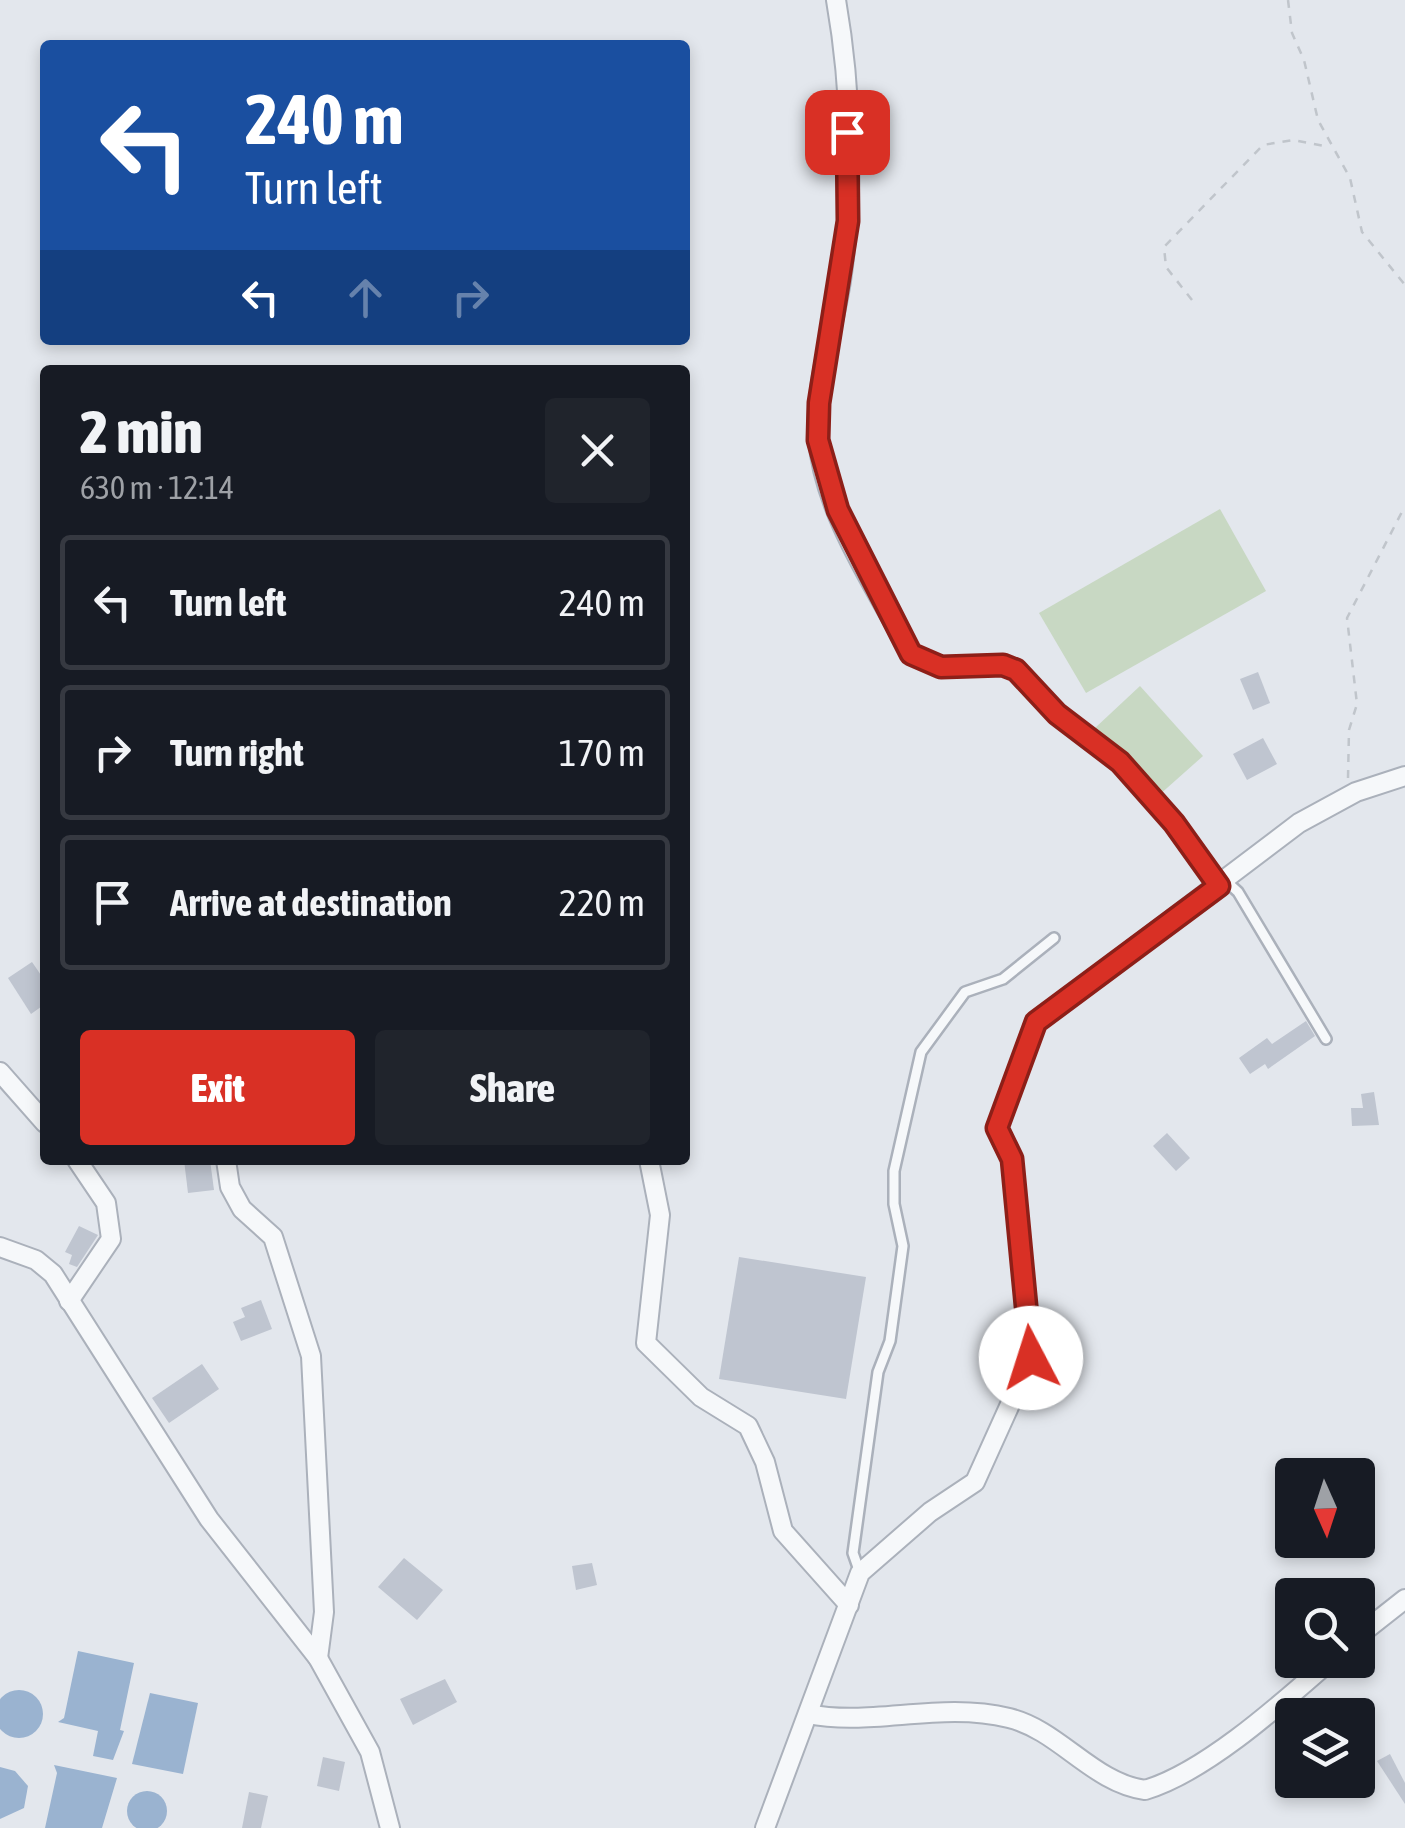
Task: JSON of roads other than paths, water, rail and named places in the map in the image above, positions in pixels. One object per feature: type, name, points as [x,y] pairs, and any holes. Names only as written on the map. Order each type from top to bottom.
[{"type":"street","points":[[836,0],[847,75],[848,221],[819,403],[818,440],[838,510],[911,654],[941,667],[1003,665],[1016,670],[1057,714],[1120,762],[1222,883]]},
{"type":"street","points":[[765,1828],[860,1573],[930,1512],[974,1482],[1031,1358],[1012,1159],[997,1128],[1036,1022],[1299,823],[1356,792],[1405,776]]},
{"type":"street","points":[[0,1072],[40,1117]]},
{"type":"street","points":[[69,1301],[111,1239],[106,1202],[80,1165]]},
{"type":"street","points":[[227,1165],[230,1188],[242,1210],[273,1237],[311,1356],[324,1612],[318,1658]]},
{"type":"street","points":[[650,1165],[660,1214],[646,1343],[701,1397],[748,1426],[765,1462],[782,1531],[849,1605]]},
{"type":"street","points":[[0,1247],[36,1260],[53,1274],[210,1520],[318,1658],[370,1752],[390,1828]]},
{"type":"street","points":[[1375,1623],[1405,1599]]},
{"type":"street","points":[[808,1714],[933,1710],[1014,1719],[1112,1780],[1145,1790],[1182,1772],[1273,1712],[1311,1678]]},
{"type":"lane","points":[[1222,883],[1238,892],[1326,1038]]},
{"type":"lane","points":[[860,1573],[853,1553],[860,1499],[878,1372],[890,1341],[904,1246],[894,1204],[894,1171],[922,1052],[966,992],[1003,978],[1054,938]]},
{"type":"water","points":[[78,1651],[134,1663],[120,1730],[124,1731],[113,1760],[93,1756],[98,1731],[58,1722],[64,1718]]},
{"type":"water","points":[[10,1692],[28,1692],[41,1705],[41,1723],[28,1736],[10,1736],[-1,1726],[-1,1702]]},
{"type":"water","points":[[150,1693],[198,1703],[183,1774],[132,1764]]},
{"type":"water","points":[[54,1765],[117,1778],[102,1828],[45,1828],[57,1773]]},
{"type":"water","points":[[0,1767],[15,1771],[28,1786],[24,1808],[0,1819]]},
{"type":"water","points":[[139,1793],[155,1793],[165,1803],[165,1819],[155,1829],[139,1829],[129,1819],[129,1803]]}]
